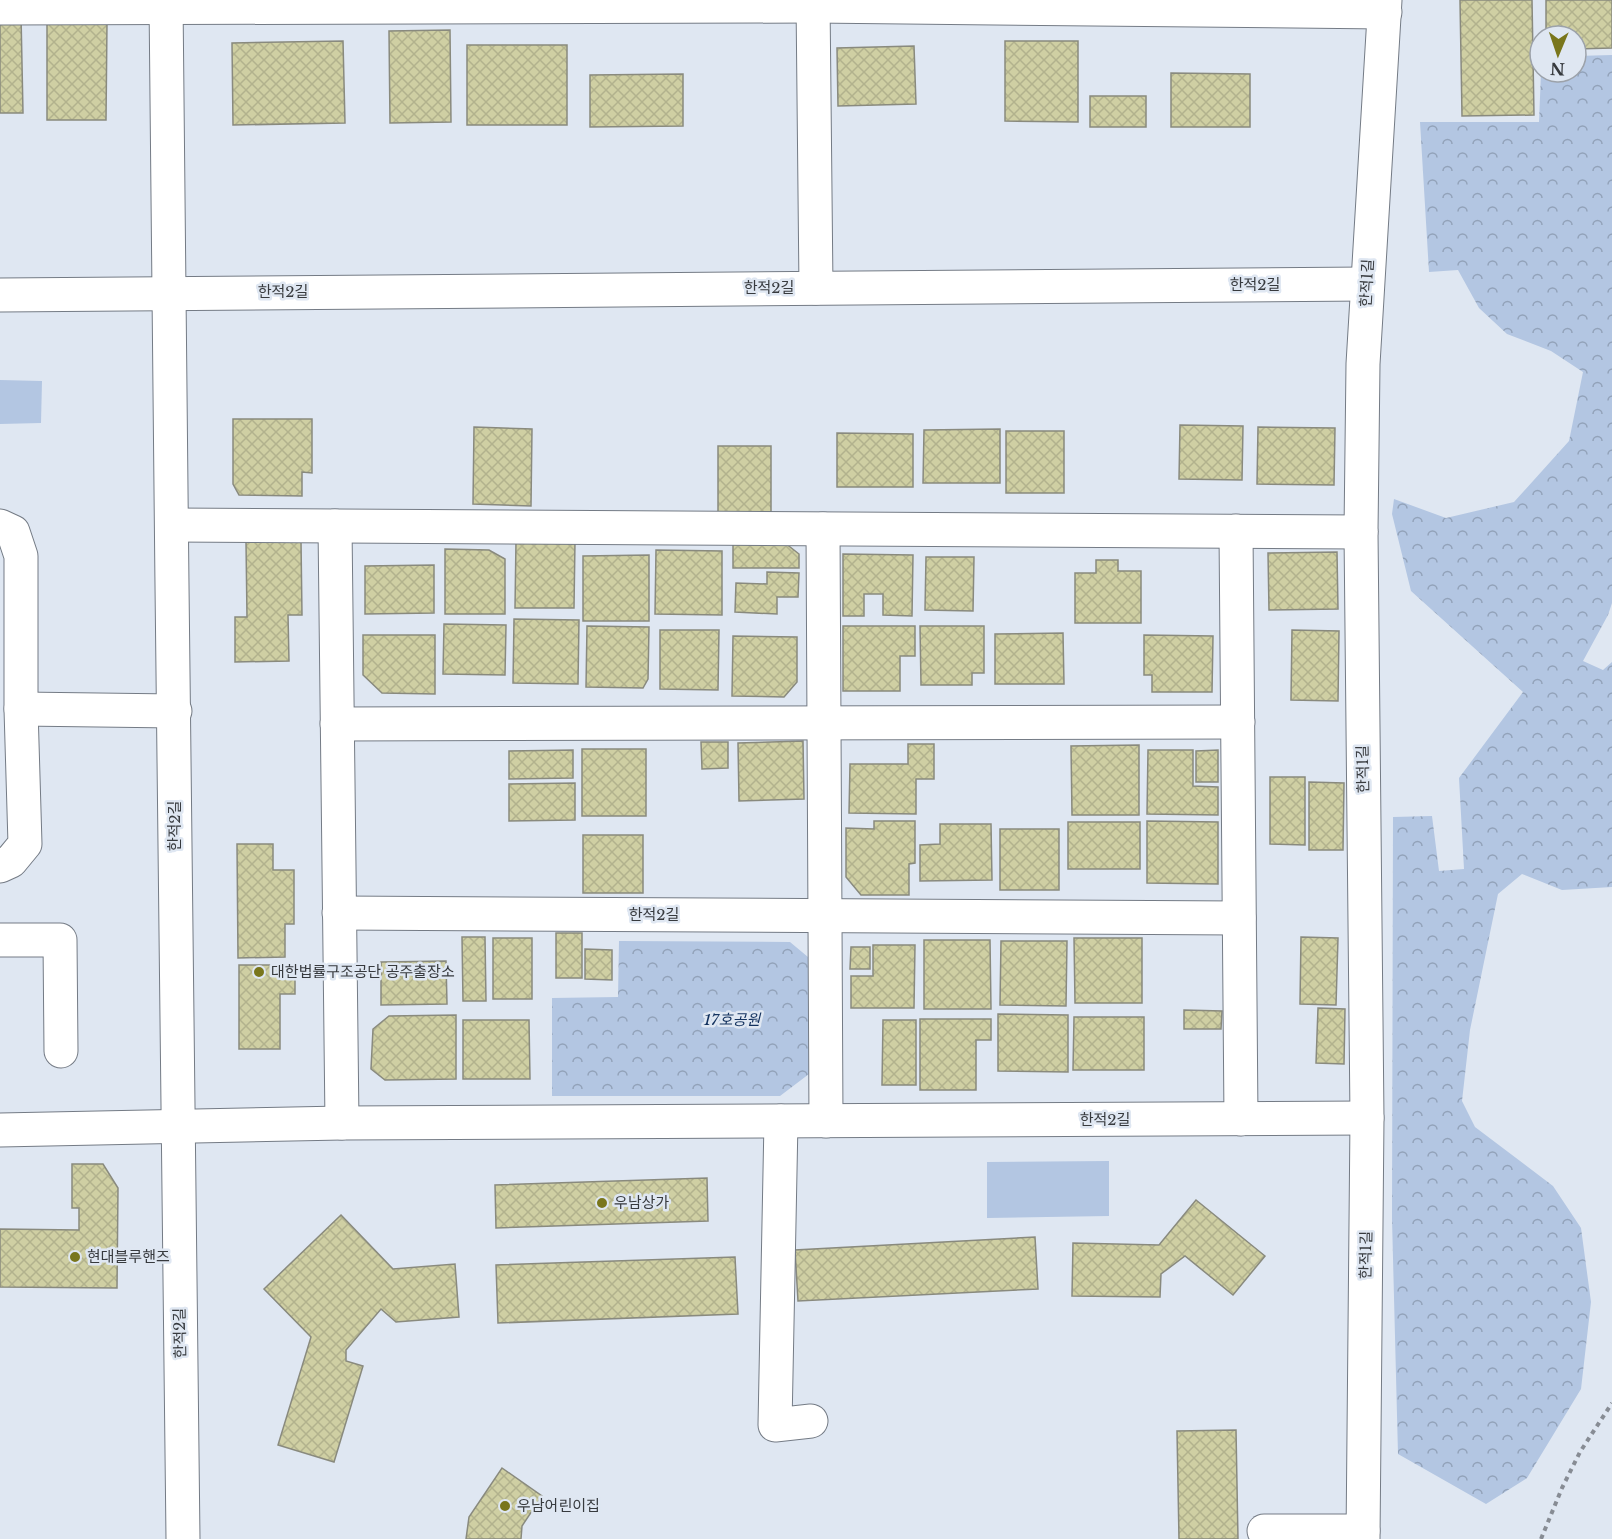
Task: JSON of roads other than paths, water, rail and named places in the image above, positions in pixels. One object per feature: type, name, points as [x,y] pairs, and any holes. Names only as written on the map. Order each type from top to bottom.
[{"type":"street","points":[[0,8],[166,3],[1385,6]]},
{"type":"street","name":"한적2길","points":[[166,3],[183,1539]]},
{"type":"street","points":[[813,3],[816,288]]},
{"type":"street","name":"한적1길","points":[[1363,1535],[1367,1118],[1361,532],[1363,364],[1385,6]]},
{"type":"street","name":"한적2길","points":[[0,295],[1367,284]]},
{"type":"street","points":[[172,525],[1361,532]]},
{"type":"street","points":[[0,526],[13,532],[21,556],[21,709],[25,844],[11,861],[0,866]]},
{"type":"street","points":[[335,526],[342,1123]]},
{"type":"street","points":[[823,529],[826,1121]]},
{"type":"street","points":[[1236,531],[1241,1119]]},
{"type":"street","points":[[21,709],[175,711]]},
{"type":"street","points":[[337,724],[1238,722]]},
{"type":"street","name":"한적2길","points":[[339,913],[1239,918]]},
{"type":"street","points":[[0,940],[60,940],[61,1051]]},
{"type":"street","name":"한적2길","points":[[0,1130],[342,1123],[1367,1118]]},
{"type":"street","points":[[781,1121],[775,1425],[811,1421]]},
{"type":"street","points":[[1264,1530],[1363,1535]]},
{"type":"place","name":"대한법률구조공단 공주출장소","points":[[259,972]]},
{"type":"place","name":"우남상가","points":[[602,1203]]},
{"type":"place","name":"현대블루핸즈","points":[[75,1257]]},
{"type":"place","name":"우남어린이집","points":[[505,1506]]},
{"type":"park label","name":"17호공원","points":[[732,1020]]}]
